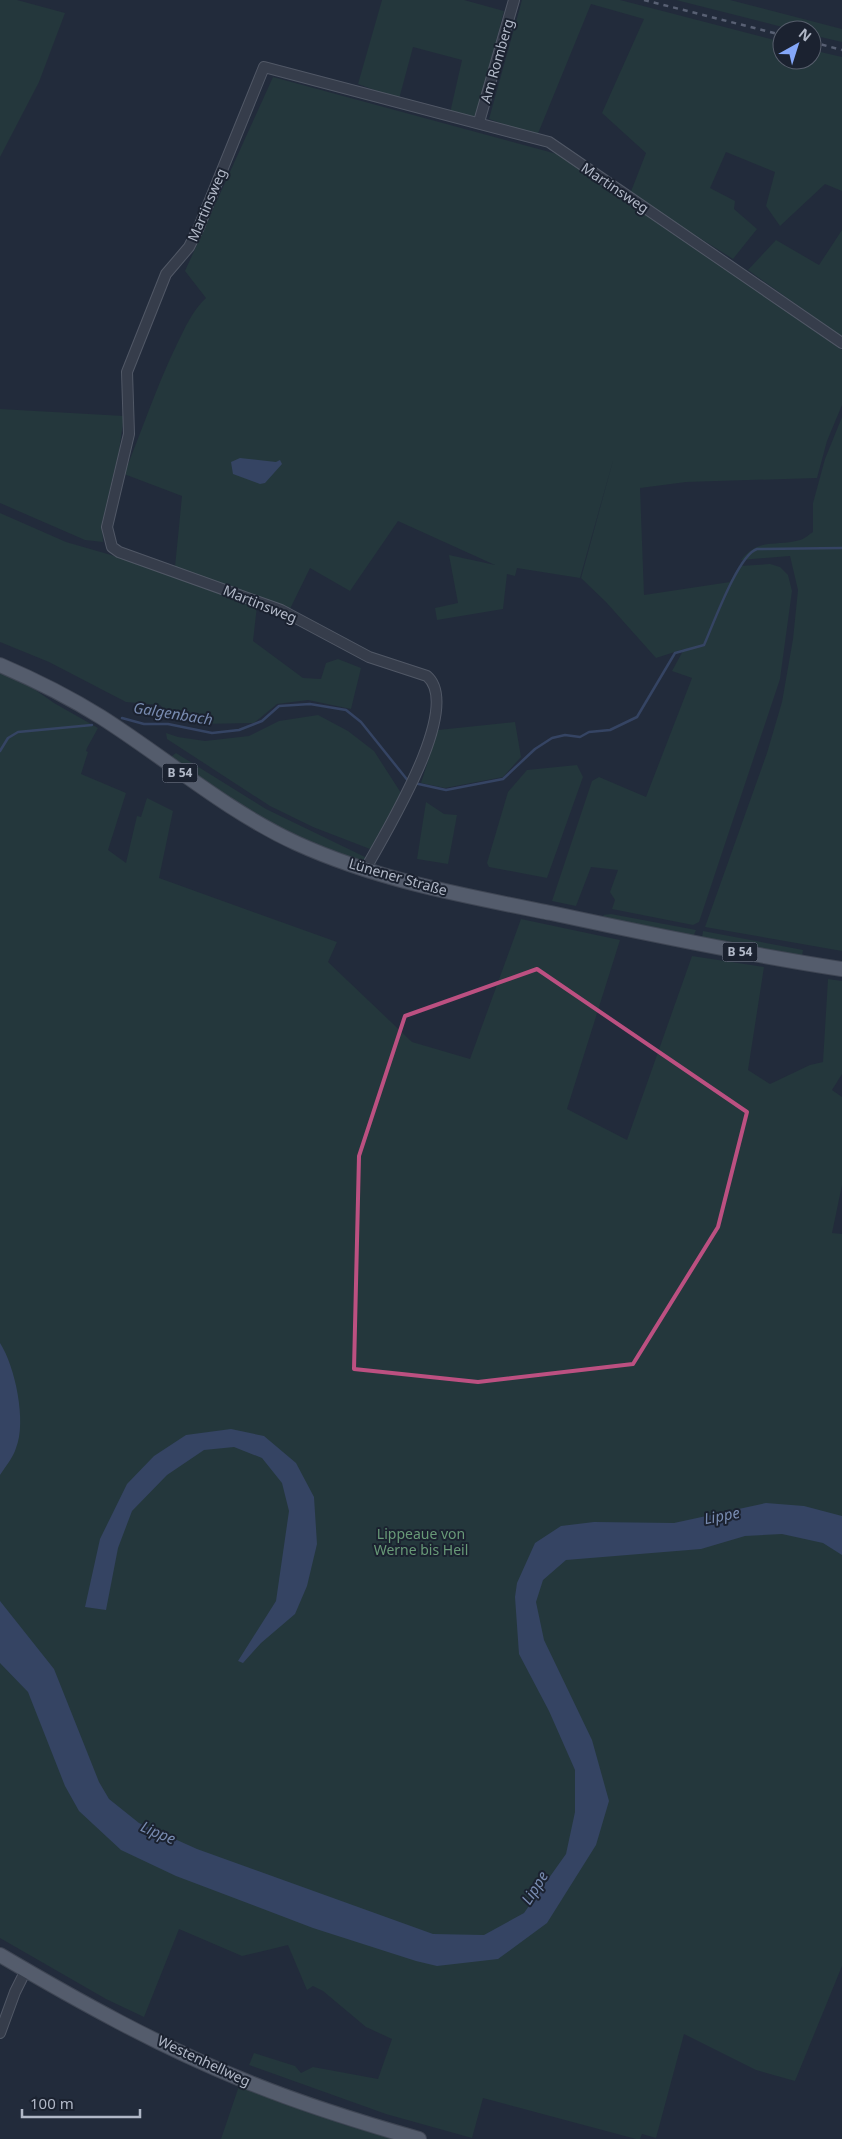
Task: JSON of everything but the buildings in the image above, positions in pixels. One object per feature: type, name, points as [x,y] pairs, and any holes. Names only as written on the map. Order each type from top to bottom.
[{"type":"main road","name":"Lünener Straße","points":[[0,665],[50,688],[101,717],[198,787],[262,826],[321,854],[365,870],[423,886],[696,944],[842,969]]},
{"type":"main road","name":"Westenhellweg","points":[[0,1955],[173,2049],[241,2079],[353,2121],[419,2139]]},
{"type":"street","name":"Am Romberg","points":[[479,122],[514,0]]},
{"type":"street","name":"Martinsweg","points":[[365,870],[415,779],[436,714],[435,686],[427,676],[369,657],[281,610],[119,552],[112,547],[107,527],[129,434],[127,372],[166,274],[189,247],[199,227],[264,67],[479,122],[549,142],[842,344]]},
{"type":"street","points":[[0,2033],[15,1992],[26,1970]]},
{"type":"highlighted area","points":[[537,969],[747,1112],[718,1227],[633,1364],[478,1382],[354,1369],[359,1156],[405,1016]]},
{"type":"green space","points":[[0,0],[17,0],[65,13],[39,82],[0,157]]},
{"type":"green space","points":[[382,0],[464,0],[504,11],[476,118],[450,113],[462,60],[413,47],[399,99],[358,84]]},
{"type":"green space","points":[[522,0],[620,0],[772,39],[772,70],[822,70],[822,52],[842,57],[842,191],[825,184],[780,226],[766,206],[775,172],[726,152],[710,188],[735,201],[734,209],[757,229],[733,259],[630,194],[646,153],[602,113],[644,19],[591,4],[537,136],[489,119]]},
{"type":"green space","points":[[676,0],[730,0],[807,20],[772,20],[772,24]]},
{"type":"green space","points":[[822,24],[842,29],[842,42],[822,37]]},
{"type":"green space","points":[[273,77],[557,154],[842,350],[842,405],[827,441],[817,478],[686,482],[640,488],[644,595],[730,582],[739,566],[770,564],[780,567],[788,575],[792,591],[780,679],[699,922],[693,925],[612,909],[615,900],[610,892],[618,870],[591,867],[576,906],[552,901],[592,781],[599,777],[646,797],[692,678],[672,671],[684,649],[656,658],[606,602],[581,578],[614,457],[580,578],[517,568],[515,576],[507,574],[503,609],[437,620],[435,608],[458,603],[449,555],[495,565],[398,521],[350,591],[310,568],[290,609],[175,567],[182,496],[124,474],[169,360],[189,320],[206,298],[185,271]]},
{"type":"green space","points":[[842,230],[842,337],[748,270],[776,240],[819,265]]},
{"type":"green space","points":[[0,409],[124,416],[119,451],[102,523],[103,542],[85,540],[0,503]]},
{"type":"green space","points":[[842,417],[842,951],[705,927],[767,753],[782,702],[793,639],[798,590],[790,556],[741,560],[755,548],[762,545],[804,539],[813,532],[813,503],[825,459]]},
{"type":"green space","points":[[0,513],[66,542],[111,555],[257,606],[253,641],[303,678],[321,679],[326,663],[338,659],[361,668],[351,709],[308,700],[277,704],[254,723],[198,724],[172,717],[160,705],[126,702],[49,662],[0,642]]},
{"type":"green space","name":"Lippeaue von Werne bis Heil","points":[[0,671],[17,677],[54,703],[98,728],[87,748],[86,751],[88,752],[81,774],[126,793],[108,850],[126,863],[137,816],[141,817],[147,798],[173,811],[159,878],[337,942],[328,962],[412,1042],[470,1059],[521,919],[620,940],[567,1109],[627,1140],[692,956],[764,967],[748,1070],[770,1084],[810,1065],[823,1062],[828,979],[842,981],[842,1074],[832,1090],[842,1097],[842,1185],[832,1233],[842,1234],[842,1966],[795,2081],[756,2070],[684,2034],[656,2138],[642,2134],[640,2139],[636,2139],[483,2098],[472,2138],[386,2114],[249,2065],[254,2053],[295,2066],[301,2073],[313,2067],[378,2079],[392,2039],[366,2027],[323,1991],[313,1986],[307,1990],[288,1945],[242,1956],[179,1929],[144,2017],[106,1999],[0,1938]]},
{"type":"green space","points":[[318,715],[348,731],[374,751],[401,793],[370,849],[313,827],[270,806],[167,739],[166,733],[178,737],[205,741],[249,736],[279,721]]},
{"type":"green space","points":[[515,722],[521,757],[503,777],[445,788],[421,783],[438,730]]},
{"type":"green space","points":[[176,753],[266,809],[367,858],[362,862],[315,845],[272,825],[171,759]]},
{"type":"green space","points":[[577,765],[583,777],[547,878],[489,867],[487,863],[508,792],[527,770]]},
{"type":"green space","points":[[426,802],[444,814],[457,815],[448,864],[417,859]]},
{"type":"green space","points":[[611,914],[696,930],[693,937],[606,919],[603,915]]},
{"type":"green space","points":[[703,931],[803,950],[802,956],[702,938]]},
{"type":"green space","points":[[239,2086],[345,2125],[397,2139],[221,2139]]},
{"type":"water","points":[[240,458],[276,462],[280,460],[282,464],[265,483],[260,484],[233,474],[231,462]]},
{"type":"water","points":[[0,1343],[15,1379],[20,1409],[20,1424],[15,1452],[0,1475]]},
{"type":"water","points":[[231,1429],[264,1436],[296,1463],[314,1497],[317,1544],[307,1586],[295,1614],[261,1643],[243,1663],[238,1661],[276,1601],[289,1511],[282,1483],[262,1458],[234,1447],[204,1450],[167,1475],[132,1511],[118,1548],[106,1610],[85,1607],[100,1539],[127,1484],[154,1456],[186,1435]]},
{"type":"water","name":"Lippe","points":[[766,1503],[804,1506],[842,1516],[842,1555],[823,1543],[782,1534],[745,1536],[701,1549],[566,1560],[543,1580],[536,1602],[544,1640],[592,1740],[609,1801],[596,1845],[547,1923],[498,1959],[437,1966],[416,1961],[313,1928],[176,1876],[121,1850],[79,1811],[65,1786],[28,1692],[0,1663],[0,1601],[54,1669],[99,1782],[109,1799],[139,1823],[197,1849],[433,1934],[484,1935],[524,1913],[566,1854],[575,1812],[575,1770],[549,1711],[519,1654],[515,1597],[517,1583],[535,1543],[561,1526],[594,1522],[674,1523]]},
{"type":"waterway","name":"Galgenbach","points":[[414,783],[446,790],[503,779],[535,749],[552,738],[565,735],[580,737],[589,732],[610,730],[637,717],[675,653],[704,645],[734,577],[750,554],[757,549],[842,548]]},
{"type":"waterway","name":"Galgenbach","points":[[122,718],[144,724],[168,724],[212,733],[239,730],[262,721],[279,706],[310,704],[346,710],[361,722],[409,782]]},
{"type":"waterway","name":"Galgenbach","points":[[0,751],[8,738],[18,732],[92,725]]},
{"type":"railway","points":[[644,0],[772,32]]},
{"type":"railway","points":[[822,45],[842,50]]}]
